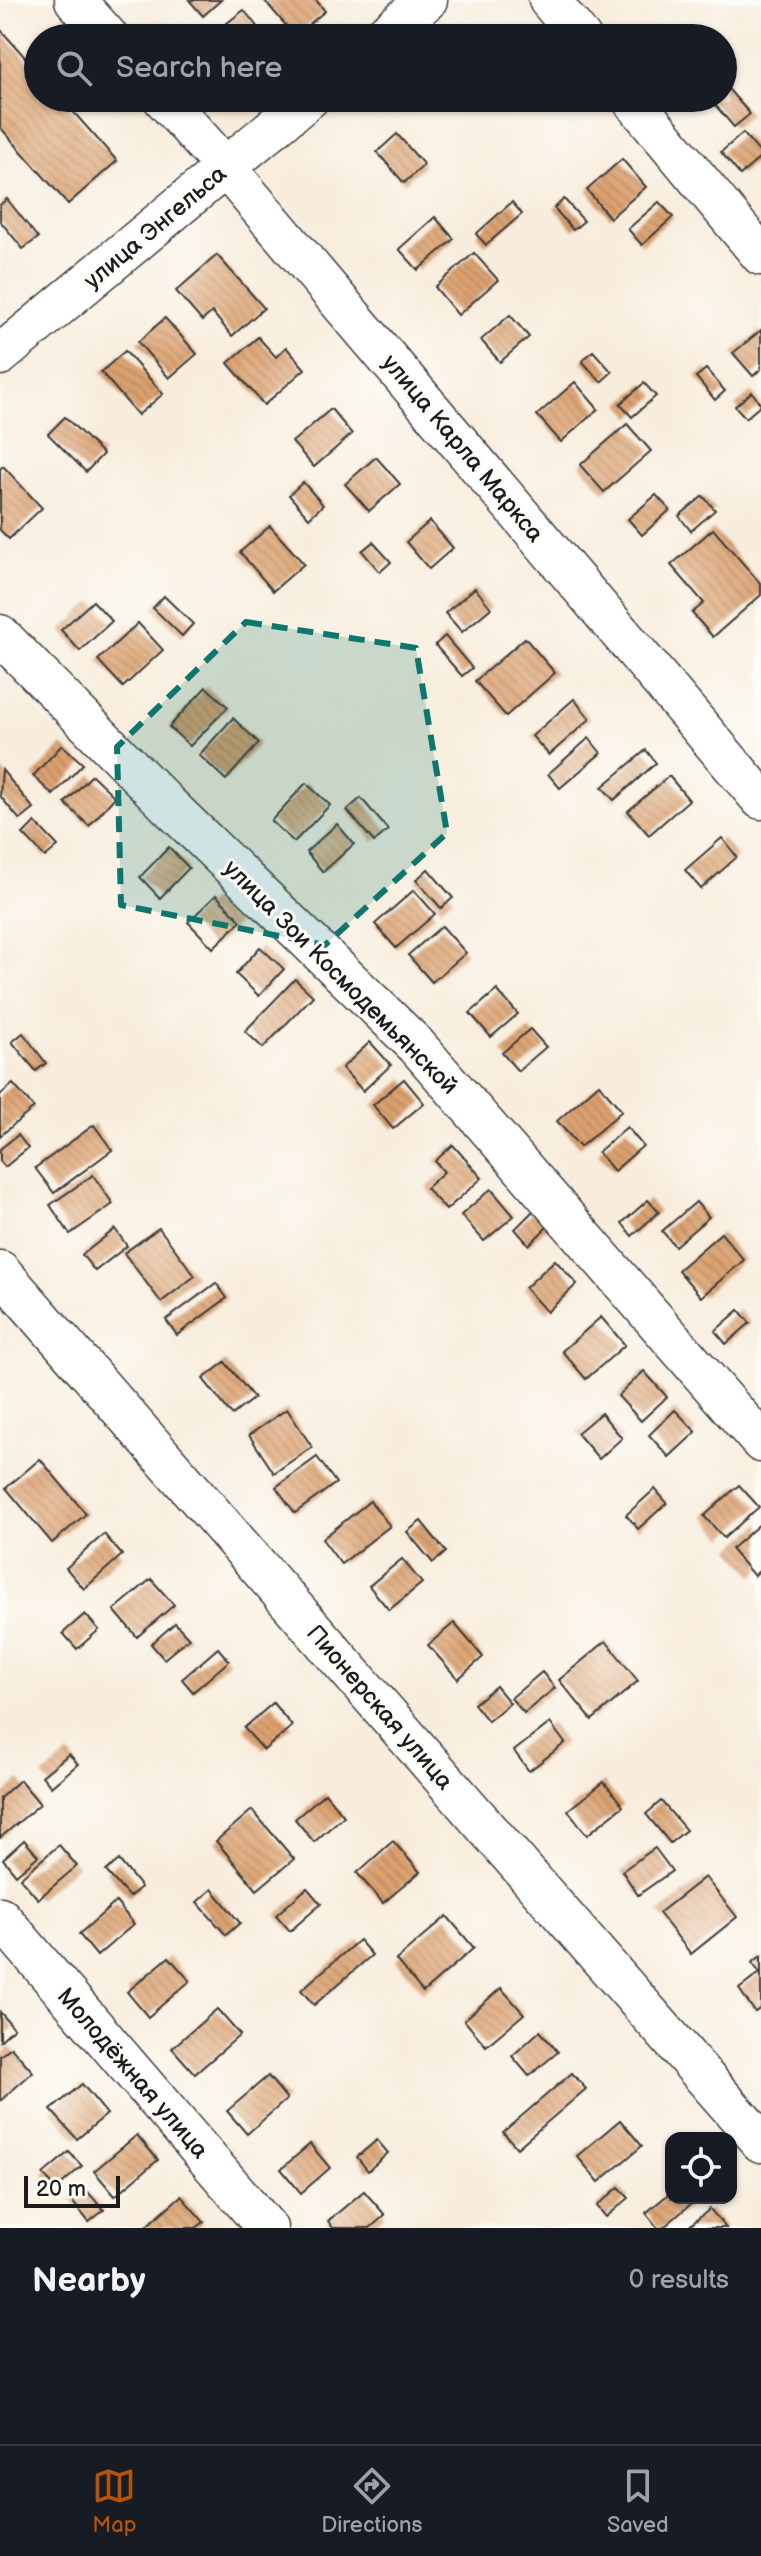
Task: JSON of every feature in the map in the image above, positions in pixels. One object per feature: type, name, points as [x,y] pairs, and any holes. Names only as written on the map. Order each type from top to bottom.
[{"type":"street","points":[[75,0],[96,24]]},
{"type":"street","points":[[398,24],[427,0]]},
{"type":"street","points":[[549,0],[569,24]]},
{"type":"street","name":"улица Карла Маркса","points":[[176,112],[761,799]]},
{"type":"street","name":"улица Энгельса","points":[[0,355],[292,112]]},
{"type":"street","points":[[643,112],[761,255]]},
{"type":"street","name":"улица Зои Космодемьянской","points":[[0,635],[168,805],[416,1045],[761,1442]]},
{"type":"street","name":"Пионерская улица","points":[[0,1271],[761,2142]]},
{"type":"street","name":"Молодёжная улица","points":[[0,1917],[267,2228]]},
{"type":"highlighted area","points":[[246,622],[416,648],[447,833],[325,945],[121,905],[117,747]]},
{"type":"building","points":[[189,0],[221,0],[203,16]]},
{"type":"building","points":[[264,0],[316,0],[325,11],[309,24],[285,24]]},
{"type":"building","points":[[244,10],[255,24],[226,24]]},
{"type":"building","points":[[0,29],[24,56],[24,112],[73,112],[117,161],[68,204],[0,127]]},
{"type":"building","points":[[737,99],[750,114],[734,127],[721,112],[737,112]]},
{"type":"building","points":[[743,133],[761,157],[740,175],[721,152]]},
{"type":"building","points":[[397,134],[424,165],[404,183],[377,152]]},
{"type":"building","points":[[622,159],[646,187],[610,218],[587,190]]},
{"type":"building","points":[[7,199],[38,238],[23,249],[0,221],[0,205]]},
{"type":"building","points":[[564,199],[584,221],[573,230],[554,208]]},
{"type":"building","points":[[512,202],[522,214],[486,245],[476,234]]},
{"type":"building","points":[[659,202],[673,217],[642,245],[628,229]]},
{"type":"building","points":[[435,217],[454,239],[418,270],[399,249]]},
{"type":"building","points":[[474,253],[498,280],[458,315],[435,287]]},
{"type":"building","points":[[217,255],[264,308],[232,336],[212,312],[202,321],[176,291]]},
{"type":"building","points":[[510,315],[529,337],[500,362],[481,340]]},
{"type":"building","points":[[165,318],[197,354],[169,378],[138,342]]},
{"type":"building","points":[[761,330],[761,369],[753,376],[733,353]]},
{"type":"building","points":[[258,337],[276,357],[286,347],[305,369],[264,405],[228,363]]},
{"type":"building","points":[[125,351],[163,394],[138,415],[101,372]]},
{"type":"building","points":[[593,351],[612,372],[601,382],[582,361]]},
{"type":"building","points":[[706,369],[725,391],[715,400],[696,377]]},
{"type":"building","points":[[575,382],[598,409],[561,442],[537,415]]},
{"type":"building","points":[[644,383],[656,396],[632,417],[620,404]]},
{"type":"building","points":[[752,392],[761,405],[746,418],[735,406]]},
{"type":"building","points":[[331,409],[352,434],[314,467],[292,442]]},
{"type":"building","points":[[65,417],[103,454],[86,472],[48,434]]},
{"type":"building","points":[[627,424],[651,451],[604,492],[580,465]]},
{"type":"building","points":[[376,457],[400,484],[369,511],[345,484]]},
{"type":"building","points":[[3,466],[42,508],[9,539],[0,530],[0,469]]},
{"type":"building","points":[[303,482],[323,505],[309,518],[289,495]]},
{"type":"building","points":[[656,495],[670,510],[642,535],[628,519]]},
{"type":"building","points":[[703,496],[715,510],[691,531],[679,516]]},
{"type":"building","points":[[430,521],[453,548],[429,569],[406,542]]},
{"type":"building","points":[[270,526],[304,564],[273,591],[240,552]]},
{"type":"building","points":[[713,529],[761,584],[761,595],[713,637],[692,613],[704,603],[671,565]]},
{"type":"building","points":[[373,542],[391,562],[380,572],[362,551]]},
{"type":"building","points":[[475,588],[491,608],[462,632],[445,613]]},
{"type":"building","points":[[164,596],[193,624],[182,636],[153,608]]},
{"type":"building","points":[[93,601],[112,621],[80,651],[61,630]]},
{"type":"building","points":[[138,623],[163,650],[123,687],[98,660]]},
{"type":"building","points":[[445,636],[472,668],[462,676],[435,645]]},
{"type":"building","points":[[525,638],[555,673],[506,716],[475,681]]},
{"type":"building","points":[[206,687],[228,707],[190,746],[169,727]]},
{"type":"building","points":[[574,699],[590,719],[549,755],[532,736]]},
{"type":"building","points":[[233,718],[259,743],[226,780],[199,755]]},
{"type":"building","points":[[589,738],[601,753],[560,788],[548,774]]},
{"type":"building","points":[[62,745],[83,764],[53,795],[33,776]]},
{"type":"building","points":[[646,750],[656,763],[614,800],[602,787]]},
{"type":"building","points":[[2,770],[34,809],[20,820],[0,796]]},
{"type":"building","points":[[92,775],[115,797],[89,826],[65,803]]},
{"type":"building","points":[[669,776],[689,800],[649,835],[628,811]]},
{"type":"building","points":[[306,783],[330,805],[294,842],[271,821]]},
{"type":"building","points":[[361,798],[388,830],[374,842],[347,810]]},
{"type":"building","points":[[35,822],[58,846],[45,857],[23,834]]},
{"type":"building","points":[[337,824],[354,844],[323,872],[306,852]]},
{"type":"building","points":[[722,838],[737,857],[701,889],[685,870]]},
{"type":"building","points":[[169,847],[189,868],[160,898],[140,877]]},
{"type":"building","points":[[428,869],[453,898],[441,908],[416,880]]},
{"type":"building","points":[[414,890],[435,914],[396,948],[375,924]]},
{"type":"building","points":[[216,895],[241,921],[213,948],[188,922]]},
{"type":"building","points":[[442,926],[466,953],[432,982],[408,955]]},
{"type":"building","points":[[260,947],[284,969],[259,996],[236,974]]},
{"type":"building","points":[[295,979],[313,996],[263,1048],[245,1031]]},
{"type":"building","points":[[497,990],[518,1014],[491,1037],[470,1013]]},
{"type":"building","points":[[530,1029],[546,1047],[518,1071],[502,1053]]},
{"type":"building","points":[[23,1033],[46,1063],[36,1071],[12,1042]]},
{"type":"building","points":[[370,1042],[391,1065],[363,1091],[342,1068]]},
{"type":"building","points":[[404,1079],[424,1103],[393,1129],[373,1105]]},
{"type":"building","points":[[13,1084],[34,1108],[0,1136],[0,1095]]},
{"type":"building","points":[[599,1084],[622,1111],[580,1147],[557,1121]]},
{"type":"building","points":[[94,1125],[112,1150],[54,1193],[35,1168]]},
{"type":"building","points":[[627,1127],[643,1146],[614,1171],[598,1152]]},
{"type":"building","points":[[18,1135],[28,1148],[5,1167],[0,1161],[0,1149]]},
{"type":"building","points":[[453,1145],[482,1178],[446,1210],[426,1188],[444,1172],[435,1161]]},
{"type":"building","points":[[93,1175],[113,1204],[70,1234],[50,1205]]},
{"type":"building","points":[[491,1189],[514,1216],[484,1241],[461,1215]]},
{"type":"building","points":[[648,1200],[659,1212],[632,1236],[622,1223]]},
{"type":"building","points":[[696,1202],[709,1217],[675,1246],[662,1231]]},
{"type":"building","points":[[536,1208],[551,1223],[529,1245],[515,1229]]},
{"type":"building","points":[[159,1228],[195,1276],[161,1302],[124,1253]]},
{"type":"building","points":[[115,1229],[127,1246],[95,1271],[82,1255]]},
{"type":"building","points":[[721,1233],[744,1260],[701,1297],[678,1270]]},
{"type":"building","points":[[555,1260],[577,1284],[547,1312],[525,1288]]},
{"type":"building","points":[[216,1283],[227,1298],[177,1335],[166,1320]]},
{"type":"building","points":[[739,1310],[750,1323],[726,1344],[715,1331]]},
{"type":"building","points":[[601,1317],[625,1345],[586,1379],[562,1351]]},
{"type":"building","points":[[225,1362],[254,1398],[232,1415],[203,1379]]},
{"type":"building","points":[[644,1371],[667,1397],[641,1421],[618,1396]]},
{"type":"building","points":[[287,1409],[312,1447],[274,1473],[249,1435]]},
{"type":"building","points":[[675,1410],[696,1432],[669,1457],[649,1435]]},
{"type":"building","points":[[601,1413],[622,1438],[599,1459],[577,1433]]},
{"type":"building","points":[[317,1457],[336,1483],[295,1513],[276,1487]]},
{"type":"building","points":[[40,1459],[86,1514],[52,1543],[6,1488]]},
{"type":"building","points":[[739,1485],[759,1507],[724,1538],[704,1516]]},
{"type":"building","points":[[655,1489],[667,1503],[638,1529],[626,1515]]},
{"type":"building","points":[[370,1501],[390,1526],[341,1564],[322,1539]]},
{"type":"building","points":[[421,1521],[446,1552],[433,1563],[407,1532]]},
{"type":"building","points":[[761,1523],[761,1569],[754,1576],[731,1549]]},
{"type":"building","points":[[104,1534],[122,1555],[84,1589],[66,1568]]},
{"type":"building","points":[[402,1559],[422,1583],[389,1610],[369,1586]]},
{"type":"building","points":[[151,1579],[174,1605],[137,1637],[114,1610]]},
{"type":"building","points":[[85,1614],[99,1630],[77,1649],[63,1633]]},
{"type":"building","points":[[175,1623],[189,1638],[164,1659],[151,1644]]},
{"type":"building","points":[[454,1623],[483,1657],[458,1679],[428,1645]]},
{"type":"building","points":[[606,1641],[638,1681],[592,1720],[559,1680]]},
{"type":"building","points":[[218,1648],[229,1661],[193,1692],[182,1679]]},
{"type":"building","points":[[542,1672],[555,1688],[524,1713],[511,1698]]},
{"type":"building","points":[[496,1686],[510,1703],[488,1721],[474,1704]]},
{"type":"building","points":[[273,1703],[292,1726],[264,1750],[244,1728]]},
{"type":"building","points":[[550,1723],[565,1743],[529,1771],[514,1751]]},
{"type":"building","points":[[69,1754],[78,1764],[51,1787],[42,1776]]},
{"type":"building","points":[[20,1780],[40,1804],[0,1838],[0,1798]]},
{"type":"building","points":[[604,1782],[623,1806],[587,1835],[568,1810]]},
{"type":"building","points":[[325,1793],[344,1816],[314,1842],[295,1819]]},
{"type":"building","points":[[661,1801],[686,1830],[670,1843],[646,1814]]},
{"type":"building","points":[[252,1810],[294,1859],[257,1890],[216,1841]]},
{"type":"building","points":[[24,1840],[38,1856],[16,1875],[3,1859]]},
{"type":"building","points":[[393,1841],[420,1872],[383,1903],[357,1873]]},
{"type":"building","points":[[59,1845],[77,1866],[38,1899],[20,1878]]},
{"type":"building","points":[[655,1848],[672,1871],[638,1895],[622,1871]]},
{"type":"building","points":[[119,1860],[141,1887],[129,1897],[106,1871]]},
{"type":"building","points":[[705,1877],[737,1917],[691,1954],[659,1913]]},
{"type":"building","points":[[307,1888],[321,1904],[290,1931],[276,1915]]},
{"type":"building","points":[[212,1889],[240,1923],[226,1935],[197,1902]]},
{"type":"building","points":[[116,1902],[134,1924],[97,1956],[79,1934]]},
{"type":"building","points":[[447,1916],[474,1948],[423,1992],[396,1960]]},
{"type":"building","points":[[359,1940],[372,1955],[314,2005],[301,1990]]},
{"type":"building","points":[[761,1956],[761,2008],[755,2012],[739,1989],[760,1973],[752,1963]]},
{"type":"building","points":[[169,1957],[190,1981],[148,2017],[127,1992]]},
{"type":"building","points":[[501,1988],[524,2014],[486,2046],[464,2020]]},
{"type":"building","points":[[217,2009],[240,2035],[195,2074],[172,2048]]},
{"type":"building","points":[[0,2012],[14,2028],[0,2041]]},
{"type":"building","points":[[540,2031],[558,2052],[529,2076],[512,2056]]},
{"type":"building","points":[[11,2047],[33,2072],[0,2101],[0,2056]]},
{"type":"building","points":[[572,2073],[586,2089],[517,2148],[503,2132]]},
{"type":"building","points":[[268,2076],[287,2099],[247,2134],[227,2111]]},
{"type":"building","points":[[82,2084],[107,2114],[77,2139],[51,2110]]},
{"type":"building","points":[[620,2120],[642,2146],[599,2182],[577,2156]]},
{"type":"building","points":[[137,2135],[158,2160],[115,2196],[94,2171]]},
{"type":"building","points":[[377,2140],[388,2153],[368,2171],[357,2157]]},
{"type":"building","points":[[310,2144],[330,2168],[301,2193],[281,2169]]},
{"type":"building","points":[[69,2152],[82,2166],[56,2189],[43,2174]]},
{"type":"building","points":[[619,2187],[629,2198],[606,2217],[597,2206]]},
{"type":"building","points":[[85,2189],[104,2210],[89,2222],[71,2200]]},
{"type":"building","points":[[364,2191],[385,2215],[370,2228],[333,2228],[328,2221]]},
{"type":"building","points":[[181,2196],[204,2222],[196,2228],[144,2228]]},
{"type":"building","points":[[665,2197],[665,2204],[691,2204],[663,2228],[658,2228],[646,2213]]},
{"type":"building","points":[[710,2209],[726,2228],[687,2228]]}]
